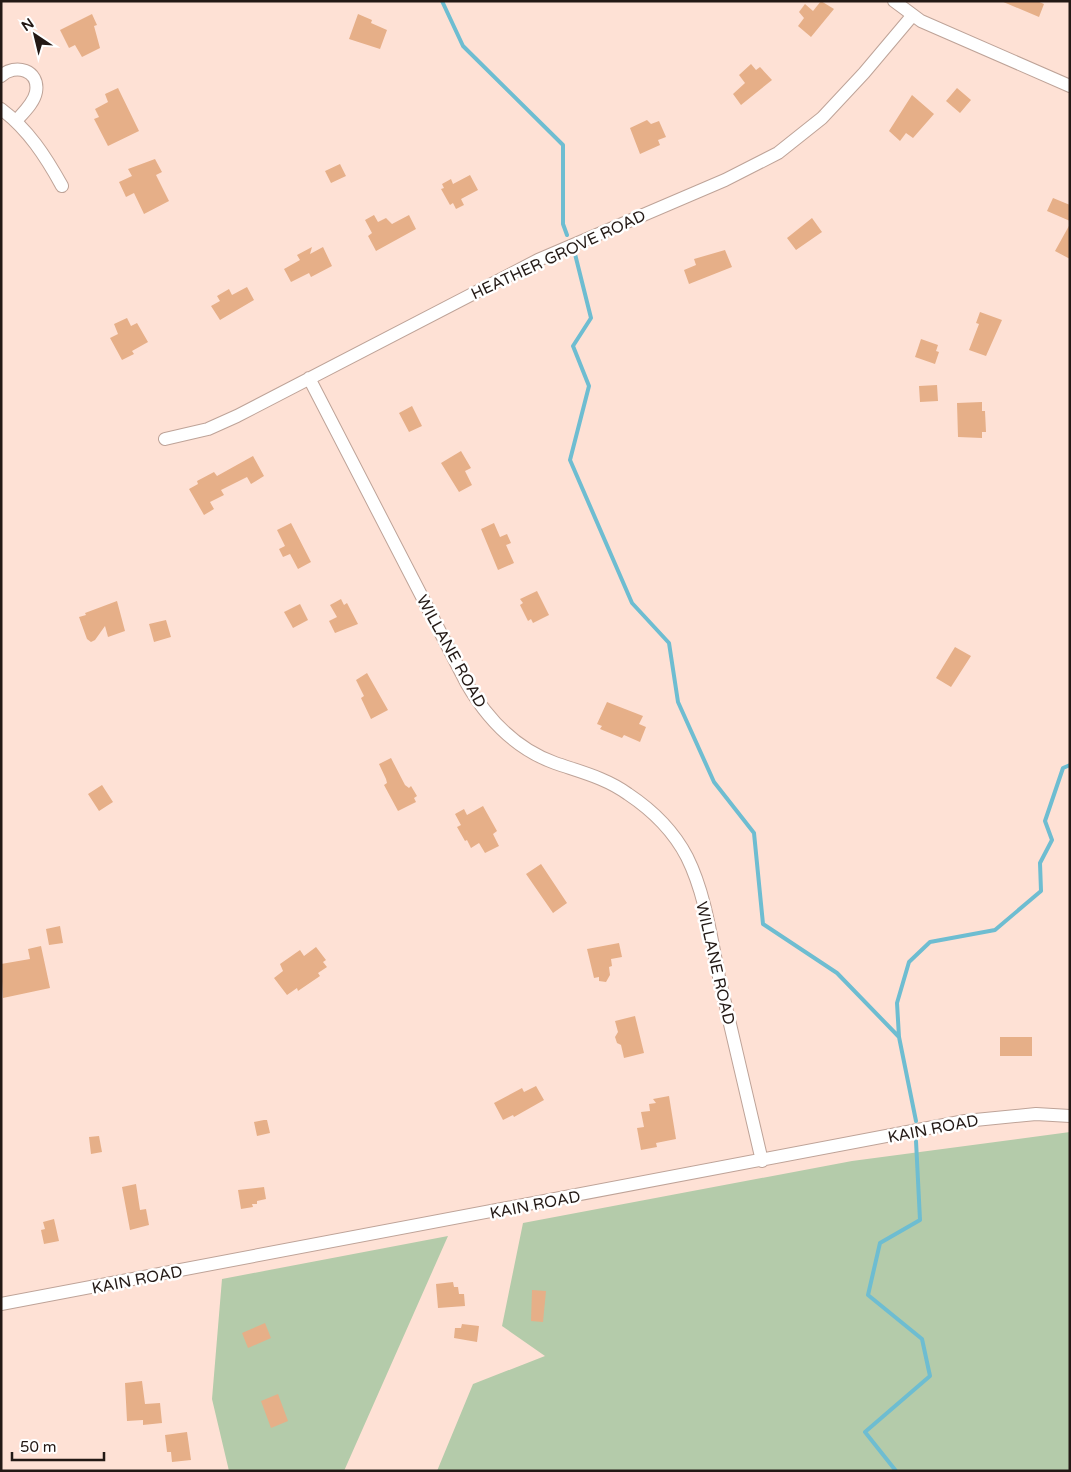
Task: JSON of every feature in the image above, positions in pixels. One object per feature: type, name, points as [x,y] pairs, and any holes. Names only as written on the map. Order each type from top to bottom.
[{"type":"street","points":[[894,1],[912,16],[1070,86]]},
{"type":"street","name":"HEATHER GROVE ROAD","points":[[165,439],[208,429],[538,260],[725,180],[778,153],[822,118],[864,73],[912,16]]},
{"type":"street","points":[[1,76],[9,70],[18,68],[31,74],[35,82],[36,90],[34,97],[16,122]]},
{"type":"street","points":[[1,110],[16,122],[42,153],[62,186]]},
{"type":"street","name":"WILLANE ROAD","points":[[309,378],[467,684],[491,720],[520,745],[543,758],[605,780],[627,793],[660,819],[686,856],[697,882],[709,929],[762,1161]]},
{"type":"street","name":"KAIN ROAD","points":[[1,1304],[992,1117],[1036,1114],[1070,1116]]},
{"type":"green space","points":[[1070,1132],[1070,1471],[437,1471],[473,1384],[545,1356],[502,1326],[523,1223],[852,1161]]},
{"type":"green space","points":[[448,1236],[344,1471],[229,1471],[212,1399],[222,1279]]},
{"type":"building","points":[[821,1],[834,9],[811,37],[798,26],[804,18],[799,12],[805,4],[813,11]]},
{"type":"building","points":[[1001,1],[1037,1],[1044,4],[1039,17]]},
{"type":"building","points":[[92,14],[97,25],[94,26],[100,48],[82,57],[75,45],[69,48],[60,30]]},
{"type":"building","points":[[358,14],[372,20],[371,23],[387,30],[380,49],[349,39]]},
{"type":"building","points":[[751,64],[756,70],[760,67],[772,80],[741,105],[733,94],[745,83],[739,75]]},
{"type":"building","points":[[118,88],[139,131],[108,146],[94,119],[99,117],[95,109],[108,102],[105,94]]},
{"type":"building","points":[[957,88],[971,100],[960,113],[946,101]]},
{"type":"building","points":[[912,95],[934,114],[913,138],[906,133],[900,141],[889,131]]},
{"type":"building","points":[[647,120],[651,124],[659,121],[666,137],[658,140],[660,145],[640,154],[630,128]]},
{"type":"building","points":[[155,159],[162,172],[156,175],[169,201],[144,214],[134,193],[126,197],[119,182],[132,176],[128,169]]},
{"type":"building","points":[[340,164],[346,176],[331,183],[325,171]]},
{"type":"building","points":[[470,175],[478,190],[461,199],[464,205],[456,209],[453,203],[450,205],[441,189],[444,188],[442,184],[451,179],[453,184]]},
{"type":"building","points":[[1053,198],[1070,205],[1070,221],[1047,211]]},
{"type":"building","points":[[374,215],[378,222],[386,218],[392,224],[409,215],[416,229],[376,251],[368,236],[372,233],[365,220]]},
{"type":"building","points":[[812,218],[822,232],[796,250],[787,238]]},
{"type":"building","points":[[1070,224],[1070,259],[1055,251]]},
{"type":"building","points":[[312,247],[310,254],[323,247],[332,266],[311,277],[309,273],[291,282],[284,269],[300,260],[297,255]]},
{"type":"building","points":[[725,250],[732,267],[689,284],[684,270],[696,265],[694,259]]},
{"type":"building","points":[[247,287],[254,300],[220,320],[211,306],[220,301],[217,296],[229,289],[232,295]]},
{"type":"building","points":[[980,312],[1002,320],[986,356],[969,350],[979,324],[976,323]]},
{"type":"building","points":[[127,318],[131,326],[137,323],[148,342],[132,351],[134,354],[122,360],[110,338],[118,334],[114,324]]},
{"type":"building","points":[[921,339],[938,345],[936,351],[939,352],[935,364],[915,357]]},
{"type":"building","points":[[937,385],[938,401],[920,402],[919,386]]},
{"type":"building","points":[[982,402],[982,411],[985,411],[986,432],[982,432],[982,438],[958,437],[957,403]]},
{"type":"building","points":[[412,406],[422,426],[409,432],[399,413]]},
{"type":"building","points":[[461,451],[471,468],[465,471],[472,485],[459,492],[441,463]]},
{"type":"building","points":[[253,456],[264,476],[251,484],[247,477],[221,490],[224,495],[210,502],[214,509],[204,515],[189,489],[198,484],[197,481],[214,472],[217,476]]},
{"type":"building","points":[[291,523],[311,562],[298,569],[290,554],[283,557],[279,549],[285,546],[277,530]]},
{"type":"building","points":[[494,523],[500,537],[507,534],[511,543],[506,545],[514,563],[498,570],[481,529]]},
{"type":"building","points":[[537,591],[549,615],[533,623],[531,619],[528,621],[520,605],[523,603],[520,599]]},
{"type":"building","points":[[341,599],[344,605],[347,603],[358,624],[335,633],[329,621],[337,617],[330,605]]},
{"type":"building","points":[[117,601],[125,631],[108,637],[105,626],[95,640],[91,642],[87,639],[79,617]]},
{"type":"building","points":[[300,604],[308,620],[293,628],[284,612]]},
{"type":"building","points":[[166,620],[171,637],[154,642],[149,624]]},
{"type":"building","points":[[955,647],[971,656],[951,687],[936,678]]},
{"type":"building","points":[[367,673],[388,710],[371,719],[361,698],[364,696],[356,680]]},
{"type":"building","points":[[607,702],[643,716],[639,724],[646,727],[640,742],[624,735],[622,738],[600,729],[602,726],[597,724]]},
{"type":"building","points":[[391,758],[405,785],[409,788],[411,786],[417,796],[414,798],[416,802],[398,811],[384,785],[387,783],[379,764]]},
{"type":"building","points":[[102,785],[113,802],[99,811],[88,794]]},
{"type":"building","points":[[483,806],[497,831],[493,834],[499,846],[485,853],[479,843],[471,848],[467,840],[465,841],[457,827],[461,825],[455,814],[464,809],[467,815]]},
{"type":"building","points":[[541,864],[567,903],[553,913],[526,874]]},
{"type":"building","points":[[60,926],[63,943],[49,945],[46,929]]},
{"type":"building","points":[[619,943],[622,957],[611,959],[612,966],[609,967],[610,975],[606,982],[599,981],[599,977],[594,978],[587,949]]},
{"type":"building","points":[[41,946],[50,988],[3,998],[1,964],[30,959],[28,949]]},
{"type":"building","points":[[316,947],[326,960],[323,962],[327,967],[318,973],[320,976],[298,991],[297,988],[287,995],[274,978],[283,971],[280,964],[300,950],[304,956]]},
{"type":"building","points":[[635,1016],[644,1053],[624,1058],[621,1045],[617,1043],[615,1037],[618,1032],[615,1021]]},
{"type":"building","points":[[1000,1037],[1032,1037],[1032,1056],[1000,1056]]},
{"type":"building","points":[[536,1086],[544,1100],[514,1117],[513,1115],[503,1120],[494,1103],[522,1088],[524,1092]]},
{"type":"building","points":[[669,1096],[676,1139],[656,1143],[657,1147],[641,1150],[637,1128],[644,1127],[641,1112],[650,1111],[649,1104],[656,1103],[653,1099]]},
{"type":"building","points":[[267,1120],[270,1133],[257,1136],[254,1122]]},
{"type":"building","points":[[99,1136],[102,1152],[91,1154],[89,1137]]},
{"type":"building","points":[[136,1184],[140,1210],[146,1209],[149,1225],[130,1230],[122,1187]]},
{"type":"building","points":[[264,1187],[266,1199],[257,1201],[257,1204],[252,1204],[253,1207],[241,1209],[238,1190]]},
{"type":"building","points":[[54,1219],[59,1241],[44,1244],[41,1230],[45,1229],[43,1222]]},
{"type":"building","points":[[453,1282],[454,1287],[458,1287],[459,1294],[464,1294],[465,1306],[438,1308],[436,1284]]},
{"type":"building","points":[[532,1290],[546,1291],[543,1322],[531,1321]]},
{"type":"building","points":[[265,1323],[271,1338],[248,1348],[242,1333]]},
{"type":"building","points":[[462,1324],[479,1326],[477,1342],[454,1338],[455,1328],[461,1328]]},
{"type":"building","points":[[142,1381],[145,1404],[160,1403],[162,1423],[143,1425],[143,1420],[127,1421],[125,1383]]},
{"type":"building","points":[[278,1394],[288,1421],[271,1428],[261,1401]]},
{"type":"building","points":[[187,1432],[191,1460],[172,1462],[171,1452],[167,1452],[165,1435]]},
{"type":"waterway","points":[[442,1],[463,46],[563,145],[563,224],[567,235]]},
{"type":"waterway","points":[[575,254],[591,318],[573,346],[589,386],[570,460],[632,603],[669,643],[678,702],[714,782],[754,833],[763,924],[837,973],[899,1037]]},
{"type":"waterway","points":[[916,1121],[899,1037],[897,1003],[909,962],[930,942],[995,930],[1041,891],[1040,863],[1052,840],[1045,821],[1063,768],[1070,765]]},
{"type":"waterway","points":[[896,1471],[865,1432],[930,1376],[922,1339],[868,1295],[880,1243],[920,1220],[916,1141]]}]
